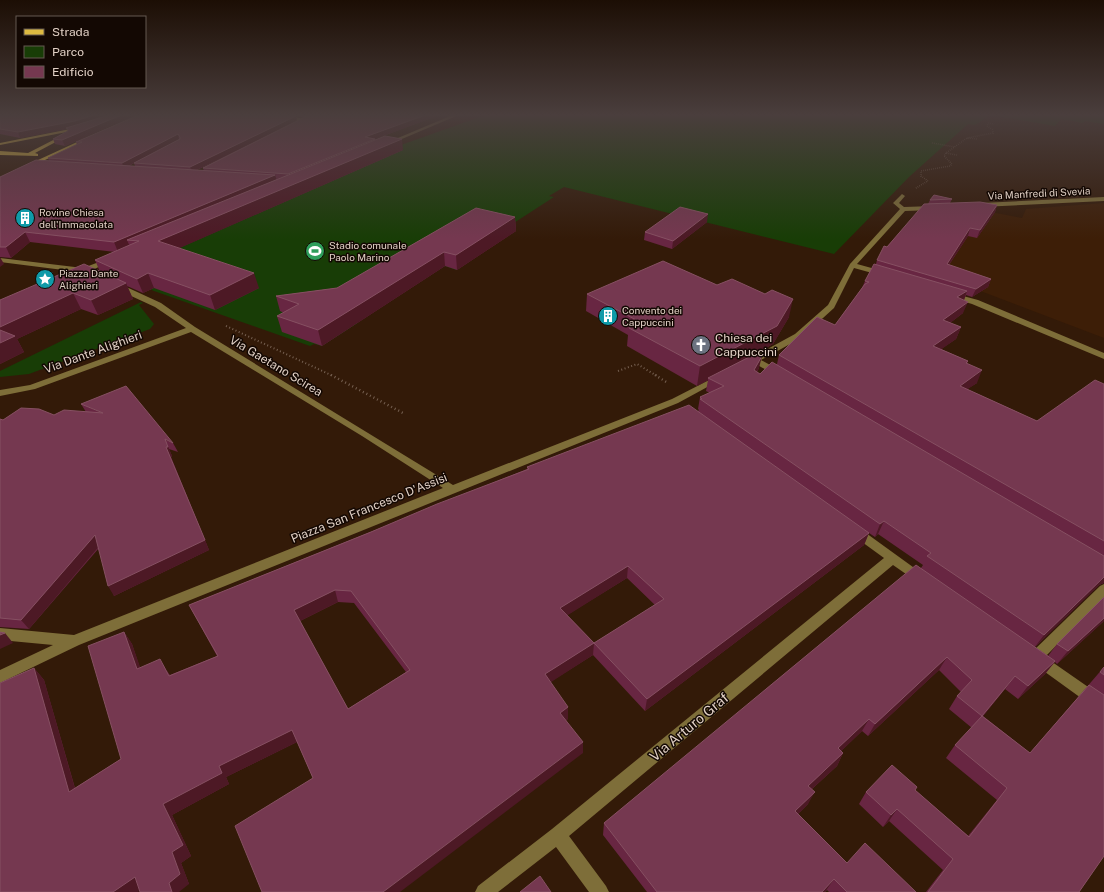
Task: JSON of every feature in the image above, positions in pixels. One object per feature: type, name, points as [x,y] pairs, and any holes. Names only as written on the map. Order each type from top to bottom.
[{"type":"main road","points":[[40,156],[48,157]]},
{"type":"main road","points":[[26,167],[51,156]]},
{"type":"street","points":[[26,167],[45,166]]},
{"type":"street","points":[[902,196],[896,203],[903,209],[938,208]]},
{"type":"street","name":"Via Manfredi di Svevia","points":[[976,206],[1104,199]]},
{"type":"street","points":[[742,367],[798,336],[831,306],[852,265],[903,209]]},
{"type":"street","points":[[85,270],[114,258]]},
{"type":"street","points":[[0,260],[85,270],[96,277]]},
{"type":"street","points":[[852,265],[888,276]]},
{"type":"street","name":"Via Gaetano Scirea","points":[[110,283],[158,305],[192,329],[365,434],[452,489]]},
{"type":"street","points":[[946,293],[975,302],[1104,356]]},
{"type":"street","name":"Via Dante Alighieri","points":[[0,393],[32,387],[192,329]]},
{"type":"street","points":[[755,360],[789,380]]},
{"type":"street","name":"Piazza San Francesco D'Assisi","points":[[0,677],[74,641],[688,396],[728,374]]},
{"type":"street","points":[[675,401],[688,411]]},
{"type":"street","points":[[848,526],[932,586]]},
{"type":"street","name":"Via Arturo Graf","points":[[484,892],[558,835],[893,558]]},
{"type":"street","points":[[1035,658],[1104,589]]},
{"type":"street","points":[[0,634],[74,641]]},
{"type":"street","points":[[1022,649],[1104,706]]},
{"type":"street","points":[[558,835],[600,892]]},
{"type":"path","points":[[902,196],[928,181],[921,176],[921,171],[950,166],[952,164],[944,156]]},
{"type":"path","points":[[220,324],[318,368],[403,413]]},
{"type":"path","points":[[618,371],[637,364],[688,396]]},
{"type":"shaded area","points":[[1104,203],[1104,338],[883,254],[986,211],[1022,218],[1026,209]]},
{"type":"green space","name":"Stadio comunale Paolo Marino","points":[[376,156],[933,156],[909,177],[834,254],[564,187],[549,196],[554,197],[506,228],[515,231],[456,270],[445,266],[354,321],[358,323],[322,346],[314,344],[310,346],[154,291],[105,269]]},
{"type":"green space","points":[[141,302],[143,303],[139,305],[154,324],[150,329],[29,374],[0,377],[0,371]]},
{"type":"building","points":[[53,156],[136,156],[122,163],[48,158]]},
{"type":"building","points":[[148,156],[214,156],[190,167],[134,163]]},
{"type":"building","points":[[228,156],[334,156],[288,174],[203,168]]},
{"type":"building","points":[[336,156],[362,156],[158,241],[254,273],[210,295],[148,273],[137,279],[95,260],[139,241],[127,240]]},
{"type":"building","points":[[36,160],[275,175],[114,242],[25,232],[6,247],[0,247],[0,177]]},
{"type":"building","points":[[934,195],[952,199],[930,200]]},
{"type":"building","points":[[980,202],[997,205],[980,230],[970,228],[947,264],[991,279],[976,289],[877,260],[884,246],[887,247],[924,204]]},
{"type":"building","points":[[680,207],[708,214],[673,241],[645,232]]},
{"type":"building","points":[[476,208],[515,217],[456,255],[444,252],[318,330],[277,316],[299,304],[276,296],[337,288]]},
{"type":"building","points":[[663,261],[717,285],[732,279],[765,294],[772,290],[793,299],[777,326],[700,366],[629,328],[640,322],[587,294]]},
{"type":"building","points":[[84,264],[126,283],[91,300],[73,293],[0,327],[0,300]]},
{"type":"building","points":[[874,264],[967,291],[957,297],[968,302],[943,320],[961,327],[933,346],[968,361],[966,363],[982,370],[960,386],[1037,421],[1095,380],[1104,384],[1104,541],[779,355],[817,317],[835,325],[865,284],[869,282],[865,281]]},
{"type":"building","points":[[0,330],[15,336],[0,343]]},
{"type":"building","points":[[757,353],[762,356],[754,370],[760,374],[772,362],[1104,556],[1104,577],[1044,635],[927,556],[931,553],[884,521],[880,524],[700,399],[702,399],[700,397],[724,386],[708,378]]},
{"type":"building","points":[[126,386],[173,443],[165,439],[168,447],[166,447],[205,540],[108,586],[95,535],[21,620],[0,618],[0,419],[3,420],[21,408],[39,409],[54,415],[64,410],[103,413],[81,404]]},
{"type":"building","points":[[689,405],[869,533],[647,699],[594,643],[545,674],[568,707],[560,713],[583,742],[383,892],[262,892],[235,826],[313,778],[292,730],[219,766],[222,773],[163,804],[183,845],[172,852],[180,874],[169,883],[172,892],[140,892],[135,877],[113,892],[0,892],[0,683],[34,668],[69,792],[121,759],[88,646],[124,632],[137,669],[160,659],[169,676],[218,656],[189,605],[437,504],[529,469],[527,467]],"holes":[[[628,566],[664,599],[594,643],[560,608]],[[335,590],[351,591],[410,670],[348,709],[294,610]]]},
{"type":"building","points":[[916,565],[1055,661],[1028,686],[1015,676],[982,716],[957,696],[972,680],[947,657],[875,724],[869,719],[838,748],[843,753],[808,786],[815,792],[795,811],[847,863],[865,843],[916,892],[847,892],[834,879],[822,892],[657,892],[604,823]]},
{"type":"building","points":[[1104,597],[1104,618],[1068,651],[1057,644]]},
{"type":"building","points":[[1104,667],[1104,675],[1100,672]]},
{"type":"building","points":[[1089,685],[1104,695],[1104,856],[1079,892],[928,892],[953,859],[897,809],[891,815],[866,792],[892,765],[917,787],[915,790],[969,837],[1007,788],[955,745],[982,716],[1030,753]]},
{"type":"building","points":[[540,876],[551,892],[520,892]]},
{"type":"place","name":"Rovine Chiesa dell'Immacolata","points":[[25,218]]},
{"type":"place","name":"Stadio comunale Paolo Marino","points":[[315,251]]},
{"type":"place","name":"Piazza Dante Alighieri","points":[[45,279]]},
{"type":"place","name":"Convento dei Cappuccini","points":[[608,316]]},
{"type":"place","name":"Chiesa dei Cappuccini","points":[[701,345]]}]
